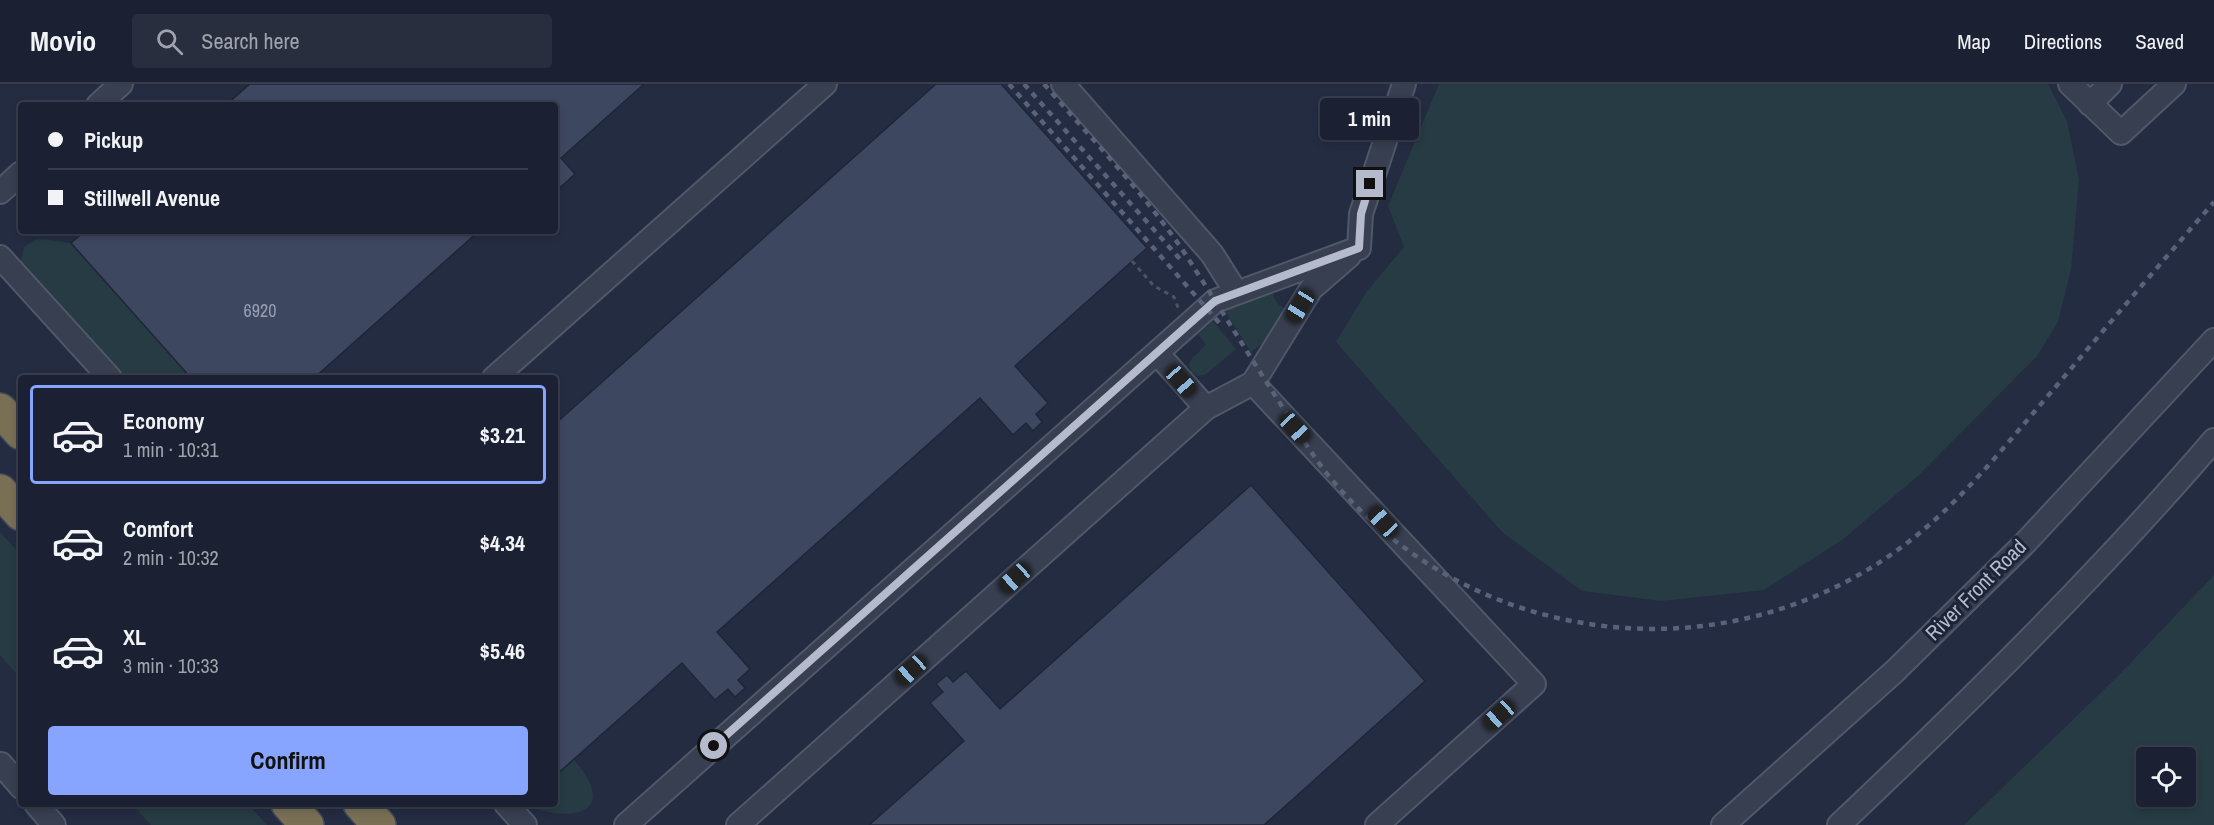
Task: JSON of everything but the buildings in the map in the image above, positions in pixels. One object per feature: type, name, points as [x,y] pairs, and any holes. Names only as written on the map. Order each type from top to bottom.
[{"type":"highway","points":[[0,410],[18,430]]},
{"type":"highway","points":[[0,491],[18,511]]},
{"type":"highway","points":[[291,807],[307,825]]},
{"type":"highway","points":[[363,807],[379,825]]},
{"type":"street","points":[[101,102],[121,84]]},
{"type":"street","points":[[497,375],[825,84]]},
{"type":"street","points":[[1063,84],[1212,254],[1236,292]]},
{"type":"street","points":[[738,825],[1206,408],[1253,383],[1311,289],[1359,248],[1361,214],[1404,84]]},
{"type":"street","points":[[2070,84],[2121,133],[2174,84]]},
{"type":"street","points":[[2090,104],[2110,84]]},
{"type":"street","points":[[0,192],[18,176]]},
{"type":"street","points":[[626,825],[1215,301],[1359,248]]},
{"type":"street","points":[[0,257],[107,375]]},
{"type":"street","name":"River Front Road","points":[[1723,825],[1895,671],[2025,543],[2214,340]]},
{"type":"street","points":[[1156,353],[1206,408]]},
{"type":"street","points":[[1253,383],[1534,684],[1377,825]]},
{"type":"street","points":[[1839,825],[1948,723],[2156,508],[2214,440]]},
{"type":"street","points":[[0,764],[18,784]]},
{"type":"street","points":[[39,807],[54,825]]},
{"type":"street","points":[[509,807],[525,825]]},
{"type":"path","points":[[1132,261],[1154,286],[1174,297],[1175,304],[1190,323]]},
{"type":"shaded area","points":[[1439,84],[2048,84],[2067,121],[2079,180],[2071,270],[2058,322],[2037,356],[1918,476],[1842,540],[1764,590],[1661,601],[1582,591],[1502,532],[1336,342],[1367,291],[1404,247],[1388,206]]},
{"type":"shaded area","points":[[44,239],[71,243],[188,375],[117,375],[20,266],[24,247],[34,240]]},
{"type":"shaded area","points":[[1272,293],[1277,303],[1285,309],[1265,341],[1251,352],[1225,311],[1234,304]]},
{"type":"shaded area","points":[[1213,321],[1236,349],[1205,375],[1197,376],[1191,372],[1189,365],[1192,358],[1206,345],[1198,334]]},
{"type":"shaded area","points":[[0,532],[18,552],[18,676],[0,655]]},
{"type":"shaded area","points":[[2214,575],[2214,825],[1964,825],[2119,675]]},
{"type":"shaded area","points":[[574,760],[587,778],[593,792],[591,803],[585,810],[559,813],[533,807],[558,807],[558,773]]},
{"type":"shaded area","points":[[135,807],[251,807],[267,825],[151,825]]},
{"type":"railway","points":[[1009,84],[1223,327]]},
{"type":"railway","points":[[1024,84],[1180,259]]},
{"type":"railway","points":[[1044,84],[1166,227],[1311,451],[1332,480],[1364,513],[1416,556],[1475,590],[1539,613],[1572,621],[1620,628],[1668,629],[1715,624],[1761,615],[1806,600],[1850,580],[1891,555],[1946,510],[1978,477],[2214,202]]},
{"type":"route","points":[[714,746],[1215,301],[1359,248],[1361,214],[1370,184]]}]
